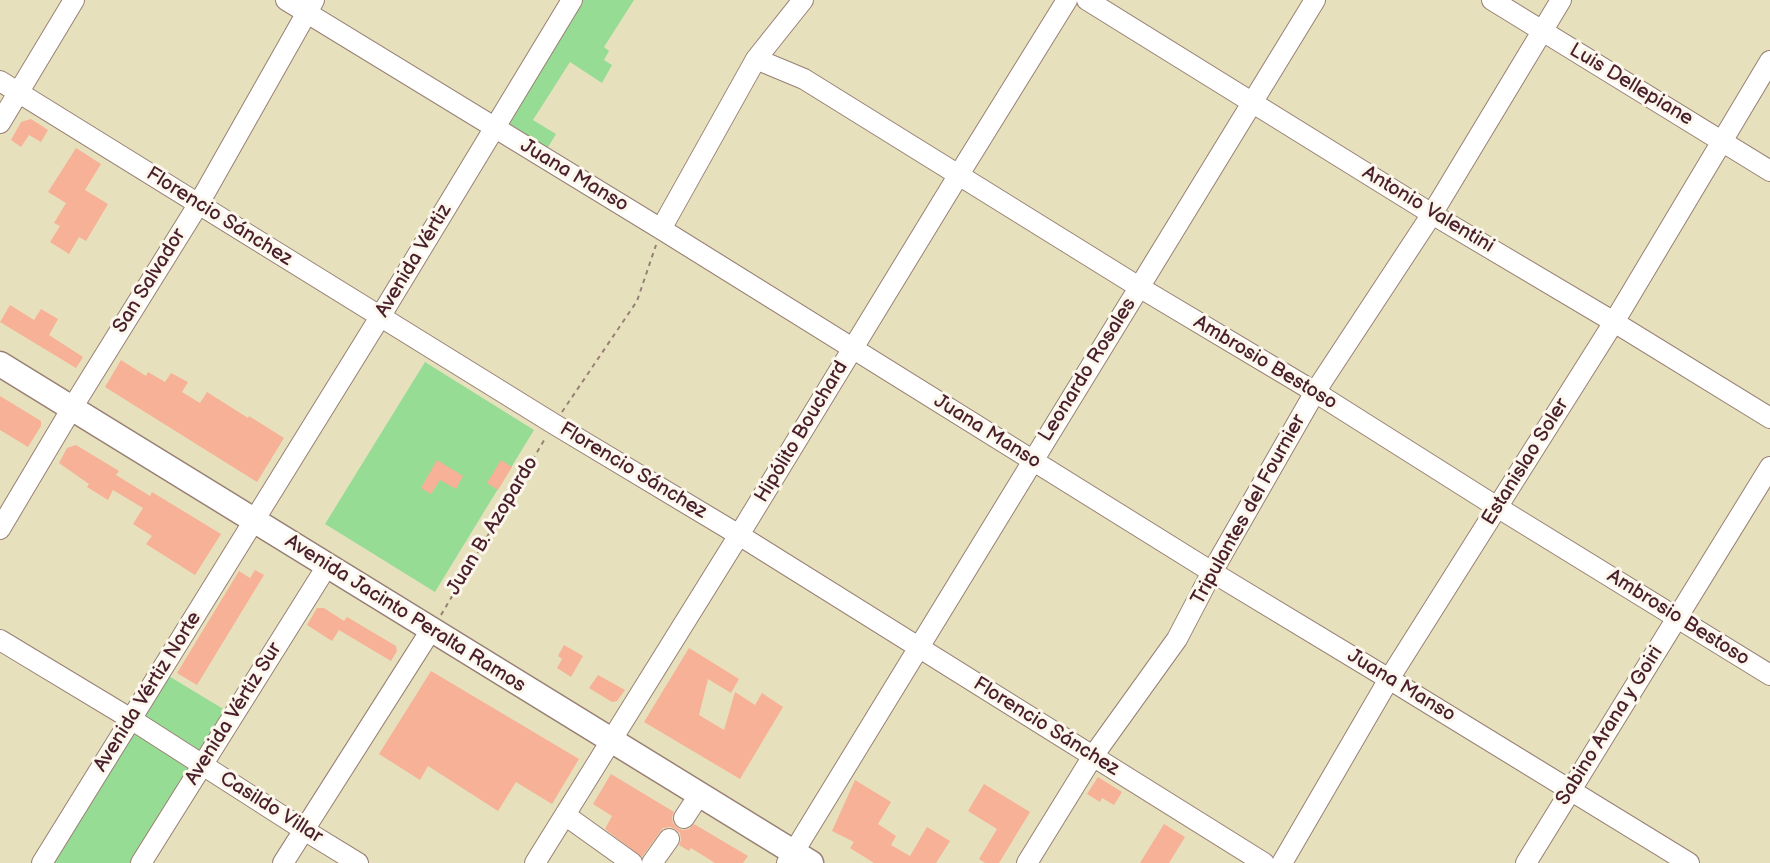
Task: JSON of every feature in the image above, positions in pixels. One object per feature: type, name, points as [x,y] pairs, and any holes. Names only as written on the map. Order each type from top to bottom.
[{"type":"main road","name":"Avenida Jacinto Peralta Ramos","points":[[0,364],[699,795],[798,859]]},
{"type":"street","points":[[0,123],[74,0]]},
{"type":"street","name":"Juana Manso","points":[[286,0],[310,6],[495,128],[1212,572],[1689,863]]},
{"type":"street","name":"Avenida Vértiz","points":[[253,520],[380,317],[572,0]]},
{"type":"street","points":[[661,229],[756,59],[803,0]]},
{"type":"street","name":"Hipólito Bouchard","points":[[535,863],[740,536],[1067,0]]},
{"type":"street","name":"Antonio Valentini","points":[[1087,0],[1432,214],[1770,418]]},
{"type":"street","name":"Leonardo Rosales","points":[[798,859],[918,648],[1315,0]]},
{"type":"street","name":"Luis Dellepiane","points":[[1492,0],[1770,171]]},
{"type":"street","name":"Tripulantes del Fournier","points":[[1027,863],[1093,756],[1177,639],[1212,572],[1315,392],[1432,214],[1561,0]]},
{"type":"street","name":"San Salvador","points":[[0,529],[198,205],[310,6]]},
{"type":"street","name":"Ambrosio Bestoso","points":[[756,59],[804,79],[1139,287],[1315,392],[1770,675]]},
{"type":"street","name":"Estanislao Soler","points":[[1282,863],[1389,679],[1614,322],[1770,61]]},
{"type":"street","name":"Florencio Sánchez","points":[[0,81],[554,424],[740,536],[1264,863]]},
{"type":"street","name":"Sabino Arana y Goiri","points":[[1526,863],[1770,467]]},
{"type":"street","name":"Avenida Vértiz Norte","points":[[42,863],[253,520]]},
{"type":"street","name":"Avenida Vértiz Sur","points":[[141,863],[327,566]]},
{"type":"street","points":[[283,863],[431,630]]},
{"type":"street","name":"Casildo Villar","points":[[0,640],[131,719],[358,863]]},
{"type":"street","points":[[684,818],[699,795]]},
{"type":"street","points":[[565,815],[632,863]]},
{"type":"street","points":[[652,863],[669,839]]},
{"type":"path","name":"Juan B. Azopardo","points":[[431,630],[554,424],[637,301],[661,229]]},
{"type":"green space","points":[[583,0],[634,0],[604,47],[609,51],[604,60],[612,65],[602,83],[570,62],[533,120],[556,134],[545,152],[505,127]]},
{"type":"green space","points":[[425,362],[534,430],[435,592],[325,524]]},
{"type":"green space","points":[[167,675],[225,710],[130,863],[51,863]]},
{"type":"building","points":[[31,119],[48,130],[41,142],[29,135],[21,147],[11,140],[21,122]]},
{"type":"building","points":[[76,148],[101,164],[85,190],[108,204],[86,241],[79,237],[69,254],[50,242],[60,226],[54,223],[66,203],[48,192]]},
{"type":"building","points":[[10,305],[34,320],[41,309],[58,319],[49,335],[83,357],[76,368],[0,322]]},
{"type":"building","points":[[121,360],[146,376],[148,372],[165,382],[171,373],[188,382],[182,392],[200,403],[207,392],[284,438],[257,482],[105,387]]},
{"type":"building","points":[[0,396],[41,421],[41,426],[28,447],[0,430]]},
{"type":"building","points":[[76,445],[119,471],[116,475],[150,496],[152,492],[221,534],[195,575],[146,544],[152,536],[133,524],[143,508],[113,490],[108,500],[87,487],[89,484],[59,463],[67,448]]},
{"type":"building","points":[[437,460],[463,476],[456,489],[440,480],[431,494],[421,488]]},
{"type":"building","points":[[501,460],[512,467],[498,490],[487,483]]},
{"type":"building","points":[[255,570],[264,575],[197,685],[177,673],[239,571],[250,578]]},
{"type":"building","points":[[317,608],[324,608],[344,621],[347,617],[396,646],[397,651],[391,661],[339,630],[332,641],[307,625]]},
{"type":"building","points":[[564,645],[583,656],[571,677],[557,668],[562,659],[558,656]]},
{"type":"building","points":[[689,648],[739,679],[731,693],[708,679],[699,715],[724,730],[735,692],[755,705],[762,693],[783,707],[740,779],[644,722]]},
{"type":"building","points":[[431,671],[579,759],[552,804],[516,782],[498,811],[428,766],[420,780],[379,754]]},
{"type":"building","points":[[598,675],[625,690],[617,701],[612,702],[589,688]]},
{"type":"building","points":[[611,774],[674,812],[673,823],[678,828],[689,829],[694,824],[748,856],[743,863],[715,863],[691,848],[689,851],[679,845],[680,833],[670,827],[663,828],[642,857],[605,829],[612,816],[593,804]]},
{"type":"building","points":[[1098,777],[1122,792],[1114,805],[1102,798],[1100,802],[1087,794]]},
{"type":"building","points":[[855,780],[891,802],[878,824],[896,836],[891,845],[910,856],[927,827],[950,841],[936,863],[874,863],[850,848],[854,842],[832,831]]},
{"type":"building","points":[[984,784],[1030,812],[999,863],[985,863],[979,859],[997,829],[968,811]]},
{"type":"building","points":[[1164,824],[1185,837],[1169,863],[1140,863]]}]
